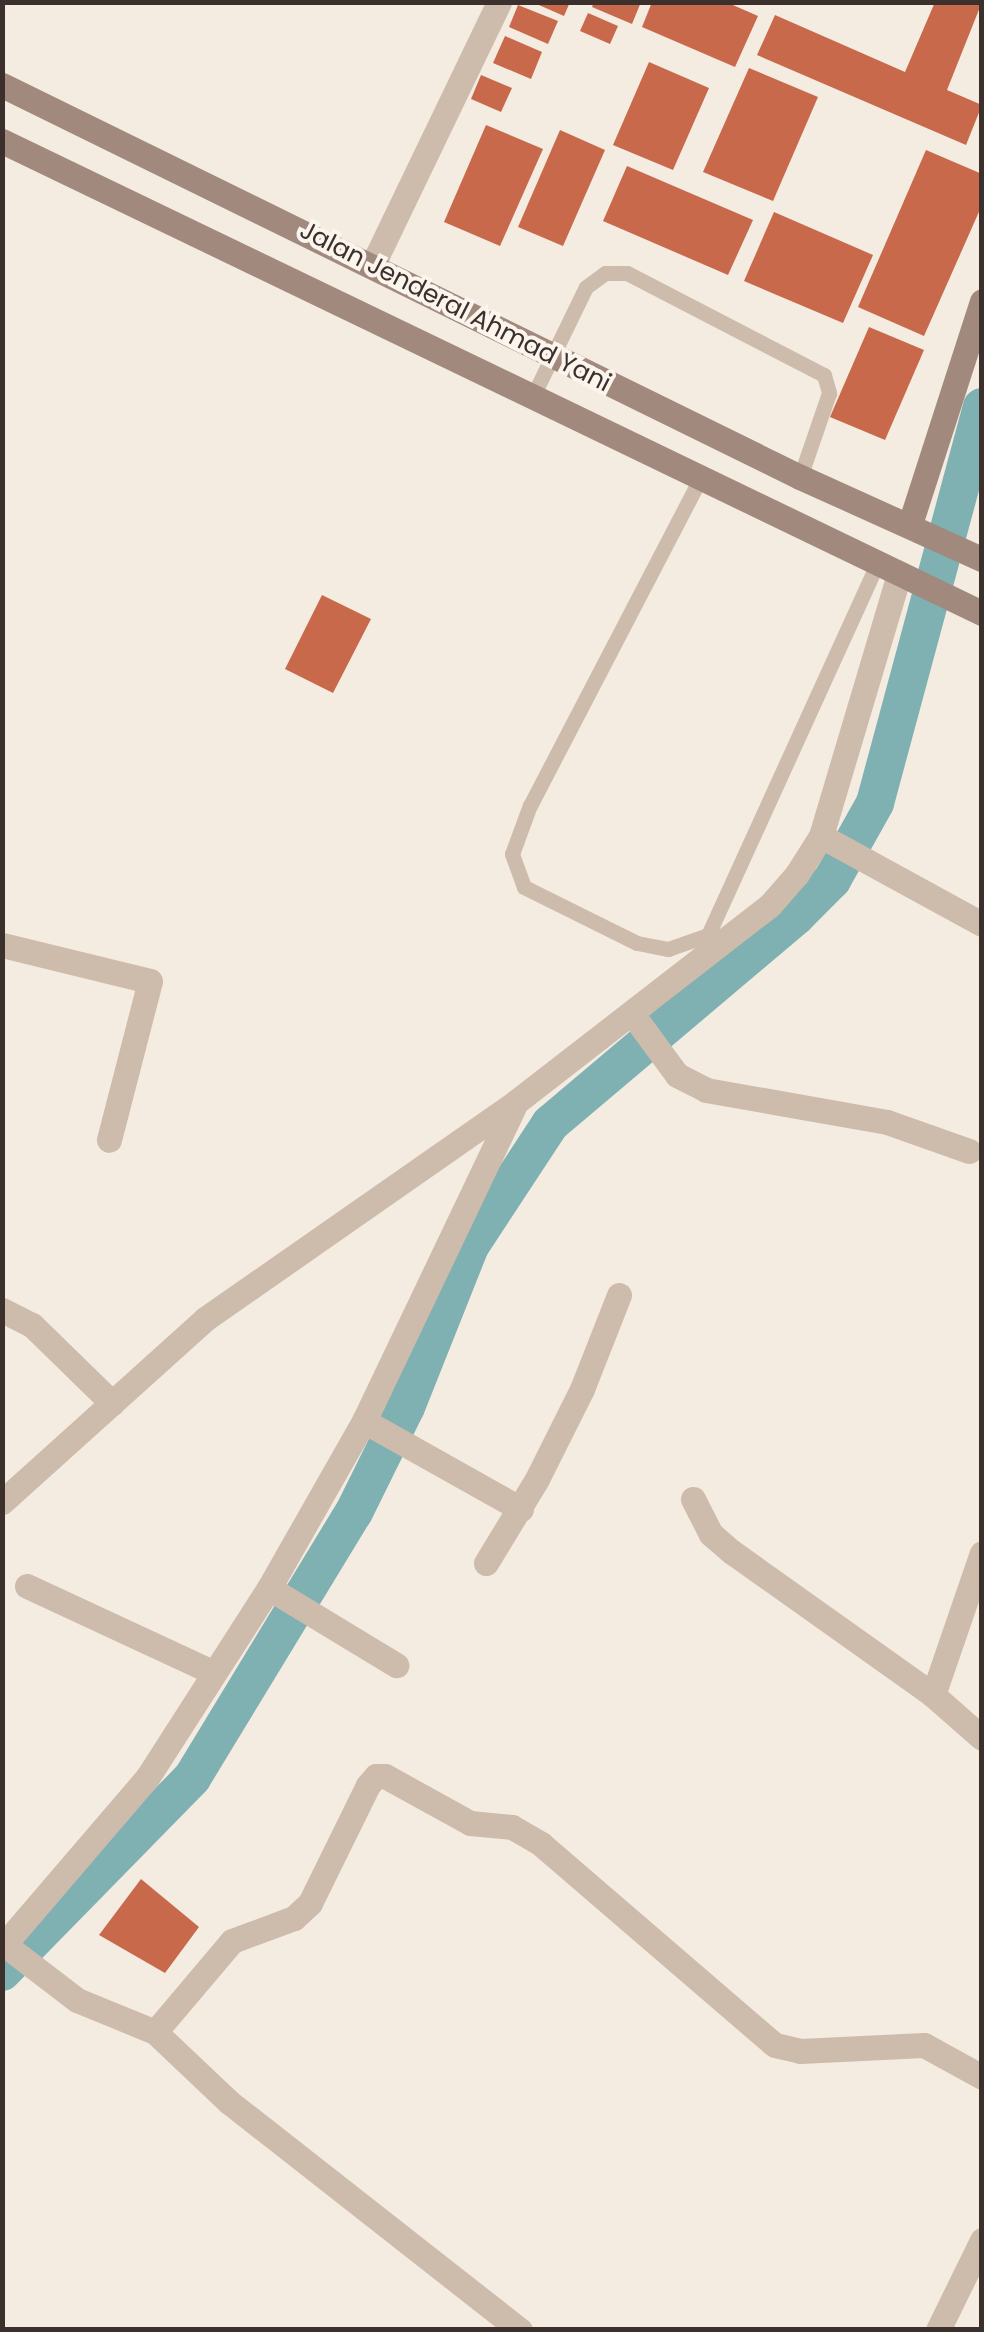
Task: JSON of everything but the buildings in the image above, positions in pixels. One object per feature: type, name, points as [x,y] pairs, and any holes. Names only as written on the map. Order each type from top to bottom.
[{"type":"main road","name":"Jalan Jenderal Ahmad Yani","points":[[2,85],[800,477],[970,553]]},
{"type":"main road","name":"Jalan Jenderal Ahmad Yani","points":[[2,140],[982,612]]},
{"type":"main road","points":[[916,527],[982,301]]},
{"type":"street","points":[[373,264],[499,2]]},
{"type":"street","points":[[2,1502],[204,1319],[516,1102],[639,1026],[770,905],[828,840],[896,572]]},
{"type":"street","points":[[828,840],[982,924]]},
{"type":"street","points":[[2,945],[150,982],[108,1140]]},
{"type":"street","points":[[639,1026],[676,1075],[706,1090],[887,1122],[969,1151]]},
{"type":"street","points":[[516,1102],[382,1431],[286,1598],[214,1674],[147,1778],[7,1948],[59,1988],[100,2012],[155,2032],[230,2102],[520,2330]]},
{"type":"street","points":[[486,1563],[521,1509],[582,1389],[619,1295]]},
{"type":"street","points":[[2,1310],[32,1325],[112,1403]]},
{"type":"street","points":[[382,1431],[521,1509]]},
{"type":"street","points":[[693,1499],[711,1534],[732,1552],[933,1695],[982,1738]]},
{"type":"street","points":[[933,1695],[982,1553]]},
{"type":"street","points":[[28,1586],[214,1674]]},
{"type":"street","points":[[286,1598],[396,1665]]},
{"type":"street","points":[[155,2032],[232,1941],[294,1918],[310,1903],[368,1785],[376,1776],[385,1776],[470,1823],[512,1827],[541,1844],[775,2044],[800,2051],[924,2045],[982,2076]]},
{"type":"street","points":[[938,2330],[982,2240]]},
{"type":"lane","points":[[532,398],[586,287],[605,274],[627,273],[824,375],[829,393],[800,477]]},
{"type":"lane","points":[[700,479],[530,805],[512,854],[524,887],[638,943],[668,948],[708,934],[896,572]]},
{"type":"waterway","points":[[2,1972],[192,1778],[354,1512],[406,1407],[470,1246],[550,1124],[796,916],[832,880],[875,803],[982,407]]}]
